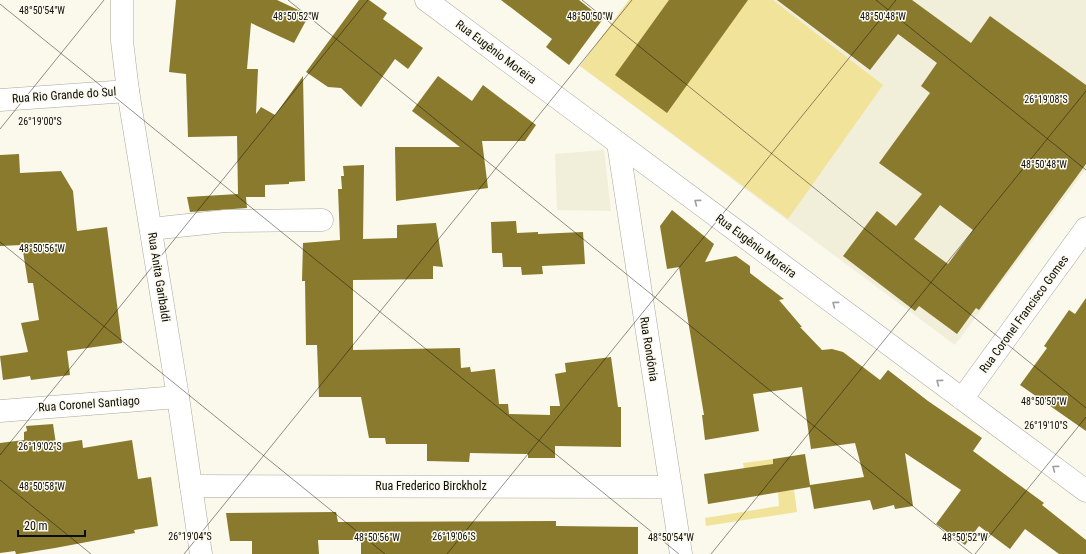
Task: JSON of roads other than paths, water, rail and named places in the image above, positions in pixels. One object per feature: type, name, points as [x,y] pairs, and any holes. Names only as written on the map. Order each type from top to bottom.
[{"type":"street","name":"Rua Anita Garibaldi","points":[[122,0],[122,41],[128,91],[178,397],[201,554]]},
{"type":"street","name":"Rua Eugênio Moreira","points":[[426,0],[962,399],[1085,488]]},
{"type":"street","name":"Rua Rio Grande do Sul","points":[[0,100],[128,91]]},
{"type":"street","name":"Rua Rondônia","points":[[618,143],[681,554]]},
{"type":"street","points":[[151,229],[225,220],[322,220]]},
{"type":"street","name":"Rua Coronel Francisco Gomes","points":[[962,399],[1086,228]]},
{"type":"street","name":"Rua Coronel Santiago","points":[[0,411],[178,397]]},
{"type":"street","name":"Rua Frederico Birckholz","points":[[192,486],[671,487]]}]
